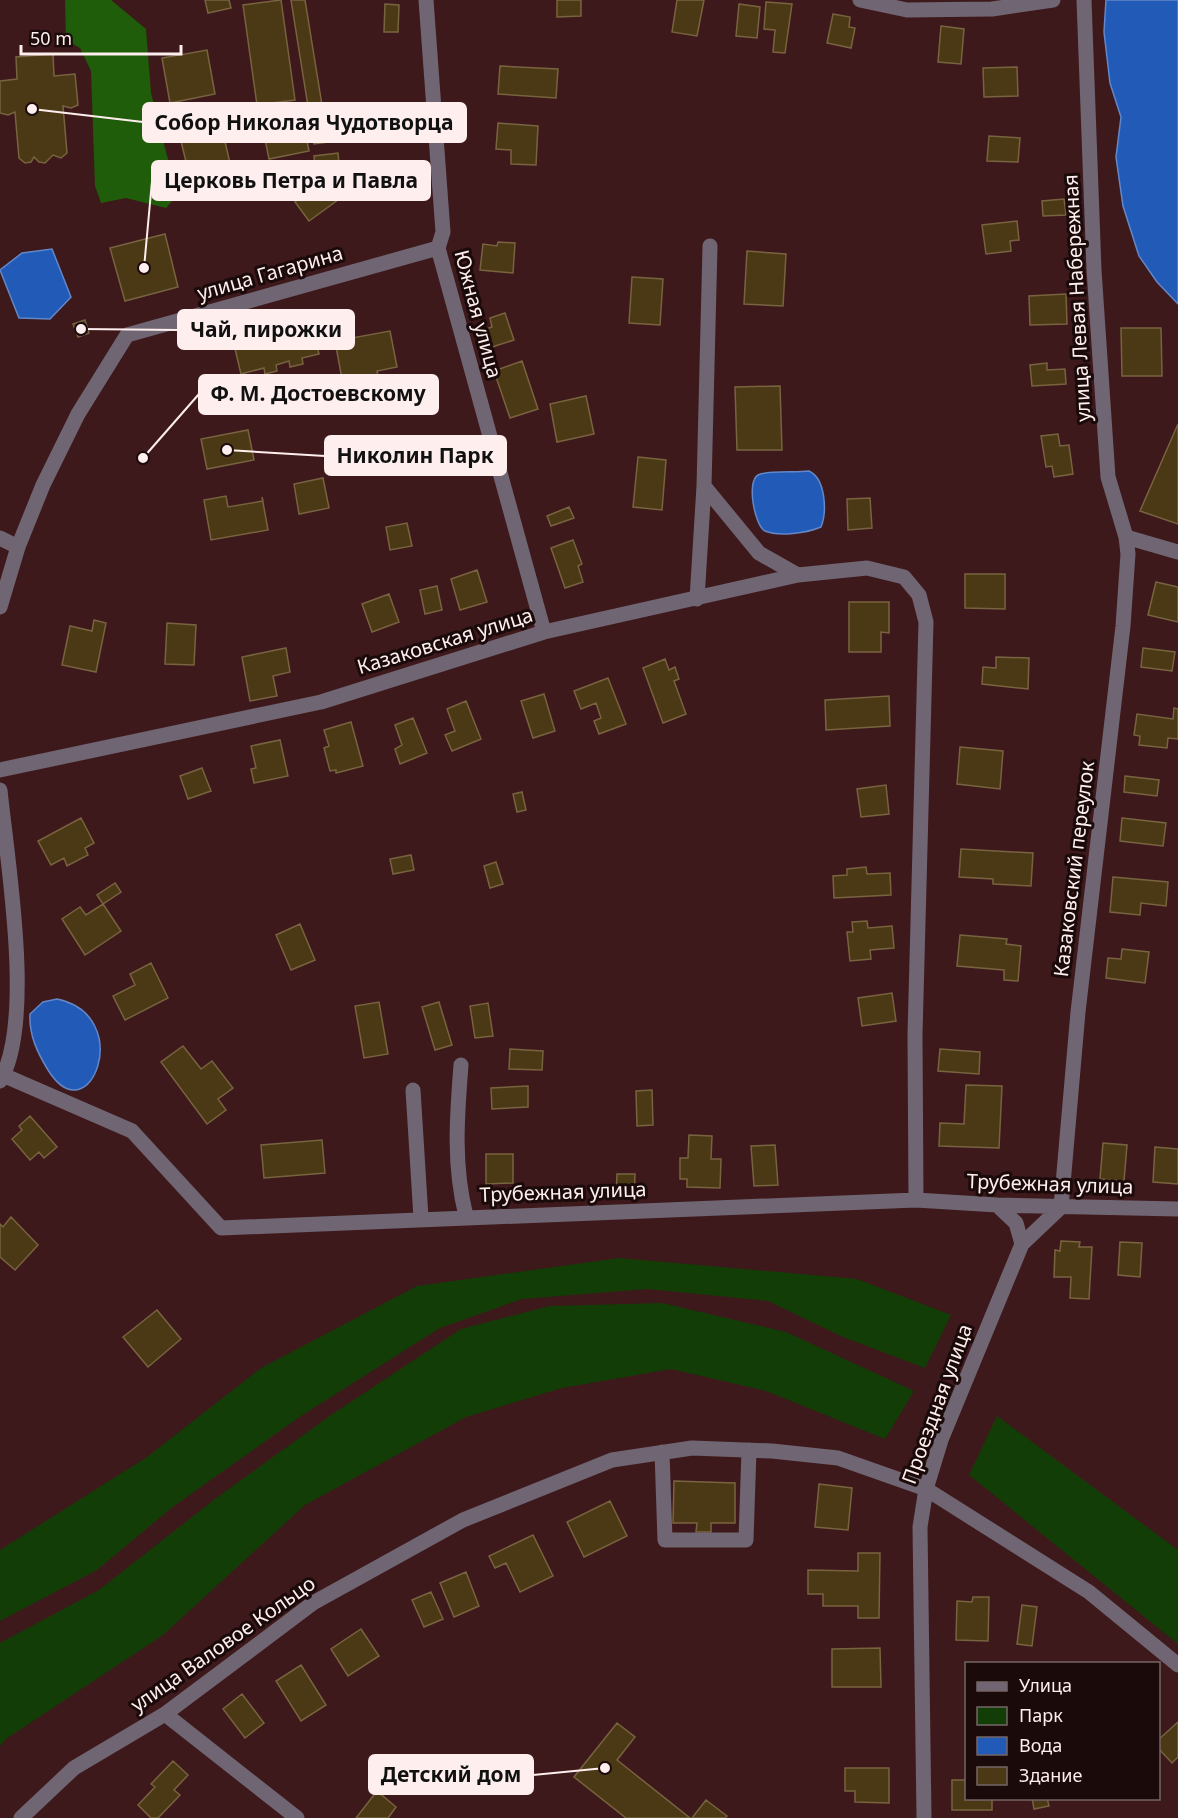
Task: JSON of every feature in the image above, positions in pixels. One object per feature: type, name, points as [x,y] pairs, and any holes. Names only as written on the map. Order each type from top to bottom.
[{"type":"street","name":"Южная улица","points":[[426,0],[443,232],[438,248],[544,632]]},
{"type":"street","points":[[860,0],[907,10],[992,9],[1053,0]]},
{"type":"street","name":"улица Левая Набережная","points":[[1084,0],[1094,270],[1108,477],[1126,537]]},
{"type":"street","points":[[697,599],[704,486],[710,246]]},
{"type":"street","name":"улица Гагарина","points":[[0,607],[18,547],[43,485],[78,414],[127,335],[438,248]]},
{"type":"street","points":[[704,486],[759,553],[798,575]]},
{"type":"street","points":[[1126,537],[1178,552]]},
{"type":"street","name":"Казаковский переулок","points":[[1061,1207],[1078,1012],[1123,626],[1128,554],[1126,537]]},
{"type":"street","points":[[0,538],[18,547]]},
{"type":"street","name":"Казаковская улица","points":[[0,770],[321,702],[544,632],[798,575],[867,568],[904,577],[919,596],[926,622],[915,1035],[916,1200]]},
{"type":"street","points":[[0,790],[18,981],[13,1053],[2,1078]]},
{"type":"street","points":[[461,1065],[455,1141],[460,1193],[466,1216]]},
{"type":"street","name":"Трубежная улица","points":[[2,1078],[132,1131],[221,1228],[466,1216],[916,1200],[997,1205],[1178,1209]]},
{"type":"street","points":[[413,1090],[421,1218]]},
{"type":"street","points":[[997,1205],[1016,1223],[1022,1244]]},
{"type":"street","name":"Проездная улица","points":[[924,1818],[920,1527],[926,1489],[942,1440],[1022,1244],[1061,1207]]},
{"type":"street","name":"улица Валовое Кольцо","points":[[21,1818],[74,1768],[165,1714],[313,1602],[463,1520],[612,1460],[692,1448],[749,1450],[838,1458],[926,1489],[1089,1592],[1178,1665]]},
{"type":"street","points":[[662,1452],[665,1540],[746,1540],[749,1450]]},
{"type":"street","points":[[165,1714],[297,1818]]},
{"type":"green space","points":[[65,0],[111,0],[146,29],[151,93],[177,195],[166,208],[126,198],[101,203],[95,186],[91,71],[80,48],[66,40]]},
{"type":"green space","points":[[619,1258],[857,1279],[951,1315],[925,1368],[843,1337],[768,1301],[647,1289],[522,1299],[440,1328],[301,1416],[174,1506],[97,1570],[0,1621],[0,1550],[147,1457],[261,1368],[417,1286]]},
{"type":"green space","points":[[662,1303],[786,1332],[914,1391],[885,1439],[766,1391],[671,1369],[562,1388],[466,1417],[305,1505],[163,1635],[6,1739],[0,1746],[0,1643],[99,1590],[215,1499],[331,1415],[461,1329],[550,1306]]},
{"type":"green space","points":[[997,1416],[1178,1550],[1178,1644],[969,1475]]},
{"type":"water","points":[[1106,0],[1178,0],[1178,304],[1157,282],[1139,256],[1123,206],[1116,157],[1121,117],[1110,83],[1104,32]]},
{"type":"water","points":[[52,249],[71,297],[50,319],[19,318],[0,270],[22,253]]},
{"type":"water","points":[[809,471],[819,481],[824,496],[821,527],[793,534],[765,531],[758,521],[753,504],[754,479],[762,473]]},
{"type":"water","points":[[57,999],[81,1009],[95,1026],[100,1046],[98,1066],[90,1081],[78,1089],[64,1087],[48,1070],[32,1036],[30,1014],[43,1002]]},
{"type":"building","points":[[205,0],[229,0],[231,8],[208,13]]},
{"type":"building","points":[[281,0],[295,100],[257,105],[243,5]]},
{"type":"building","points":[[291,0],[305,0],[328,142],[314,144]]},
{"type":"building","points":[[557,0],[581,0],[581,16],[557,17]]},
{"type":"building","points":[[677,0],[704,0],[697,36],[672,32]]},
{"type":"building","points":[[766,2],[792,4],[785,53],[773,52],[775,30],[764,29]]},
{"type":"building","points":[[385,4],[399,5],[398,32],[384,32]]},
{"type":"building","points":[[739,4],[760,7],[757,38],[736,36]]},
{"type":"building","points":[[833,14],[850,17],[849,27],[855,28],[851,48],[827,43]]},
{"type":"building","points":[[941,26],[964,29],[961,64],[938,62]]},
{"type":"building","points":[[207,50],[215,94],[170,103],[162,58]]},
{"type":"building","points":[[53,54],[54,76],[75,74],[78,105],[71,108],[63,106],[67,153],[61,158],[53,155],[45,163],[39,162],[34,157],[31,162],[25,163],[19,158],[15,112],[8,115],[0,113],[0,81],[17,79],[16,57]]},
{"type":"building","points":[[500,66],[558,69],[556,98],[498,94]]},
{"type":"building","points":[[1017,67],[1018,96],[984,97],[983,68]]},
{"type":"building","points":[[219,116],[233,176],[192,186],[177,125]]},
{"type":"building","points":[[498,123],[538,126],[536,165],[511,164],[511,150],[496,149]]},
{"type":"building","points":[[305,131],[309,151],[269,159],[265,139]]},
{"type":"building","points":[[989,136],[1020,138],[1018,162],[987,161]]},
{"type":"building","points":[[338,153],[342,197],[309,221],[295,202],[317,185],[314,156]]},
{"type":"building","points":[[1064,199],[1066,215],[1043,216],[1042,201]]},
{"type":"building","points":[[1017,221],[1019,240],[1010,241],[1011,251],[986,254],[982,225]]},
{"type":"building","points":[[165,234],[178,287],[125,301],[110,248]]},
{"type":"building","points":[[498,242],[515,243],[513,273],[480,270],[483,244],[497,246]]},
{"type":"building","points":[[747,251],[786,254],[783,306],[744,304]]},
{"type":"building","points":[[632,277],[663,279],[660,325],[629,323]]},
{"type":"building","points":[[1066,294],[1067,324],[1030,325],[1029,296]]},
{"type":"building","points":[[505,313],[514,340],[492,347],[486,329],[492,327],[490,318]]},
{"type":"building","points":[[310,317],[319,354],[302,358],[303,364],[290,367],[289,361],[276,365],[277,371],[265,374],[264,368],[241,374],[232,336]]},
{"type":"building","points":[[85,320],[89,333],[78,337],[73,324]]},
{"type":"building","points":[[1121,328],[1161,328],[1162,376],[1122,376]]},
{"type":"building","points":[[390,331],[397,367],[377,371],[380,384],[363,387],[361,375],[342,379],[335,341]]},
{"type":"building","points":[[522,361],[538,409],[510,418],[494,371]]},
{"type":"building","points":[[1047,363],[1047,370],[1065,369],[1066,384],[1032,386],[1030,365]]},
{"type":"building","points":[[780,386],[782,450],[737,450],[735,387]]},
{"type":"building","points":[[586,396],[594,434],[557,442],[550,404]]},
{"type":"building","points":[[1178,424],[1178,524],[1140,511]]},
{"type":"building","points":[[248,430],[254,460],[207,469],[201,439]]},
{"type":"building","points":[[1058,434],[1060,446],[1069,445],[1073,474],[1054,477],[1052,466],[1046,467],[1041,436]]},
{"type":"building","points":[[638,457],[666,460],[662,510],[633,507]]},
{"type":"building","points":[[323,478],[329,508],[299,514],[294,484]]},
{"type":"building","points":[[226,496],[228,507],[263,501],[268,530],[211,540],[204,500]]},
{"type":"building","points":[[870,498],[872,528],[848,530],[847,499]]},
{"type":"building","points":[[569,507],[574,518],[551,526],[547,516]]},
{"type":"building","points":[[407,523],[412,546],[390,550],[386,527]]},
{"type":"building","points":[[573,540],[582,564],[578,566],[583,582],[565,588],[551,548]]},
{"type":"building","points":[[477,570],[487,602],[460,610],[451,579]]},
{"type":"building","points":[[965,574],[1005,574],[1005,609],[965,608]]},
{"type":"building","points":[[1156,582],[1178,587],[1178,622],[1148,615]]},
{"type":"building","points":[[437,586],[442,610],[425,614],[420,590]]},
{"type":"building","points":[[389,594],[399,622],[372,632],[362,604]]},
{"type":"building","points":[[849,602],[889,602],[889,633],[881,632],[881,652],[849,652]]},
{"type":"building","points":[[94,620],[106,623],[96,672],[62,665],[70,626],[92,631]]},
{"type":"building","points":[[167,623],[196,625],[194,665],[165,664]]},
{"type":"building","points":[[286,648],[290,672],[273,676],[277,696],[250,701],[242,657]]},
{"type":"building","points":[[1143,648],[1175,652],[1172,671],[1141,667]]},
{"type":"building","points":[[996,657],[1029,658],[1028,689],[982,684],[983,667],[996,668]]},
{"type":"building","points":[[665,659],[669,670],[675,667],[679,679],[674,681],[686,714],[663,723],[643,668]]},
{"type":"building","points":[[608,678],[626,724],[599,734],[594,721],[601,718],[596,703],[581,709],[574,691]]},
{"type":"building","points":[[544,694],[555,731],[533,738],[521,701]]},
{"type":"building","points":[[889,696],[890,726],[826,730],[825,700]]},
{"type":"building","points":[[466,701],[481,739],[452,751],[445,735],[455,731],[447,709]]},
{"type":"building","points":[[1174,708],[1178,709],[1178,739],[1168,738],[1167,748],[1139,745],[1140,736],[1134,735],[1137,714],[1173,719]]},
{"type":"building","points":[[413,718],[427,753],[400,764],[395,749],[402,745],[395,725]]},
{"type":"building","points":[[351,722],[363,766],[336,773],[336,770],[330,771],[324,748],[329,746],[324,730]]},
{"type":"building","points":[[280,740],[288,776],[254,783],[251,769],[256,768],[251,746]]},
{"type":"building","points":[[960,747],[1003,751],[1000,789],[957,784]]},
{"type":"building","points":[[202,768],[211,791],[188,799],[180,776]]},
{"type":"building","points":[[1125,776],[1159,780],[1157,796],[1124,792]]},
{"type":"building","points":[[886,785],[889,814],[861,817],[857,789]]},
{"type":"building","points":[[522,792],[526,810],[517,812],[513,794]]},
{"type":"building","points":[[81,818],[94,843],[85,848],[88,855],[67,866],[64,858],[51,865],[38,841]]},
{"type":"building","points":[[1122,818],[1166,823],[1163,846],[1120,841]]},
{"type":"building","points":[[961,849],[1033,853],[1031,886],[993,884],[993,879],[959,877]]},
{"type":"building","points":[[411,855],[414,870],[393,874],[390,859]]},
{"type":"building","points":[[496,862],[503,884],[490,888],[484,866]]},
{"type":"building","points":[[866,867],[867,874],[890,873],[891,895],[834,898],[833,876],[847,875],[847,869]]},
{"type":"building","points":[[1113,877],[1168,882],[1166,906],[1141,903],[1140,915],[1110,912]]},
{"type":"building","points":[[115,883],[121,892],[103,904],[97,895]]},
{"type":"building","points":[[103,904],[121,931],[85,955],[62,919],[80,907],[86,915]]},
{"type":"building","points":[[867,921],[868,928],[892,926],[894,948],[870,950],[871,959],[850,961],[847,932],[853,932],[852,922]]},
{"type":"building","points":[[300,924],[315,960],[291,970],[276,935]]},
{"type":"building","points":[[960,935],[1007,939],[1006,944],[1021,946],[1018,981],[1004,980],[1004,970],[957,966]]},
{"type":"building","points":[[1122,949],[1149,952],[1145,983],[1106,978],[1108,958],[1121,959]]},
{"type":"building","points":[[151,963],[168,998],[125,1020],[113,996],[135,985],[130,974]]},
{"type":"building","points":[[892,993],[896,1021],[862,1026],[858,998]]},
{"type":"building","points":[[379,1002],[388,1054],[364,1058],[355,1006]]},
{"type":"building","points":[[439,1002],[452,1045],[435,1050],[422,1007]]},
{"type":"building","points":[[488,1003],[493,1036],[475,1038],[470,1006]]},
{"type":"building","points":[[183,1046],[201,1069],[212,1061],[233,1088],[218,1099],[226,1110],[207,1124],[161,1062]]},
{"type":"building","points":[[510,1049],[543,1051],[542,1070],[509,1069]]},
{"type":"building","points":[[940,1049],[980,1052],[979,1074],[938,1071]]},
{"type":"building","points":[[966,1085],[1002,1086],[999,1148],[939,1146],[940,1123],[964,1124]]},
{"type":"building","points":[[528,1086],[528,1107],[492,1109],[491,1088]]},
{"type":"building","points":[[652,1090],[653,1125],[637,1126],[636,1091]]},
{"type":"building","points":[[30,1116],[57,1147],[44,1158],[39,1152],[30,1160],[12,1139],[22,1130],[19,1126]]},
{"type":"building","points":[[689,1135],[712,1136],[711,1159],[721,1159],[720,1188],[687,1187],[687,1179],[680,1179],[680,1158],[688,1158]]},
{"type":"building","points":[[322,1140],[325,1173],[264,1178],[261,1145]]},
{"type":"building","points":[[1103,1143],[1127,1145],[1124,1181],[1100,1179]]},
{"type":"building","points":[[775,1145],[778,1185],[754,1186],[751,1146]]},
{"type":"building","points":[[1155,1147],[1178,1149],[1178,1184],[1153,1182]]},
{"type":"building","points":[[486,1154],[513,1154],[513,1183],[486,1184]]},
{"type":"building","points":[[617,1174],[635,1174],[634,1197],[616,1196]]},
{"type":"building","points":[[11,1217],[38,1245],[15,1270],[0,1257],[0,1224],[3,1227]]},
{"type":"building","points":[[1061,1241],[1080,1242],[1079,1247],[1092,1247],[1089,1299],[1070,1298],[1071,1277],[1054,1277],[1055,1250],[1060,1251]]},
{"type":"building","points":[[1120,1242],[1142,1243],[1140,1277],[1118,1275]]},
{"type":"building","points":[[157,1310],[181,1339],[148,1367],[123,1337]]},
{"type":"building","points":[[674,1481],[735,1483],[735,1523],[711,1523],[711,1532],[696,1532],[697,1523],[673,1523]]},
{"type":"building","points":[[819,1484],[852,1488],[848,1530],[815,1527]]},
{"type":"building","points":[[610,1501],[627,1536],[584,1557],[567,1522]]},
{"type":"building","points":[[533,1535],[553,1576],[520,1592],[506,1563],[495,1568],[489,1556]]},
{"type":"building","points":[[858,1553],[880,1553],[879,1618],[858,1618],[858,1606],[823,1606],[823,1594],[808,1594],[808,1570],[858,1571]]},
{"type":"building","points":[[466,1572],[479,1606],[454,1617],[440,1583]]},
{"type":"building","points":[[431,1592],[443,1619],[424,1627],[412,1600]]},
{"type":"building","points":[[973,1597],[989,1597],[988,1641],[956,1640],[957,1601],[972,1602]]},
{"type":"building","points":[[1022,1605],[1037,1607],[1032,1646],[1017,1644]]},
{"type":"building","points":[[361,1629],[379,1656],[348,1676],[331,1649]]},
{"type":"building","points":[[880,1648],[881,1687],[832,1687],[832,1649]]},
{"type":"building","points":[[301,1665],[326,1705],[301,1721],[276,1681]]},
{"type":"building","points":[[242,1694],[264,1723],[245,1738],[223,1709]]},
{"type":"building","points":[[1178,1722],[1178,1757],[1172,1763],[1160,1750],[1160,1738]]},
{"type":"building","points":[[617,1723],[635,1737],[617,1760],[690,1818],[626,1818],[574,1777]]},
{"type":"building","points":[[173,1761],[188,1775],[174,1790],[180,1795],[158,1818],[151,1818],[138,1805],[155,1787],[151,1784]]},
{"type":"building","points":[[845,1768],[889,1768],[889,1803],[855,1802],[855,1791],[845,1791]]},
{"type":"building","points":[[952,1780],[965,1780],[965,1800],[992,1800],[992,1810],[952,1810]]},
{"type":"building","points":[[377,1791],[396,1807],[388,1818],[356,1818]]},
{"type":"building","points":[[706,1800],[727,1816],[725,1818],[692,1818]]},
{"type":"building","points":[[1032,1800],[1048,1800],[1049,1806],[1034,1809]]},
{"type":"place","name":"Собор Николая Чудотворца","points":[[32,109]]},
{"type":"place","name":"Церковь Петра и Павла","points":[[144,268]]},
{"type":"place","name":"Чай, пирожки","points":[[81,329]]},
{"type":"place","name":"Николин Парк","points":[[227,450]]},
{"type":"place","name":"Ф. М. Достоевскому","points":[[143,458]]},
{"type":"place","name":"Детский дом","points":[[605,1768]]}]
